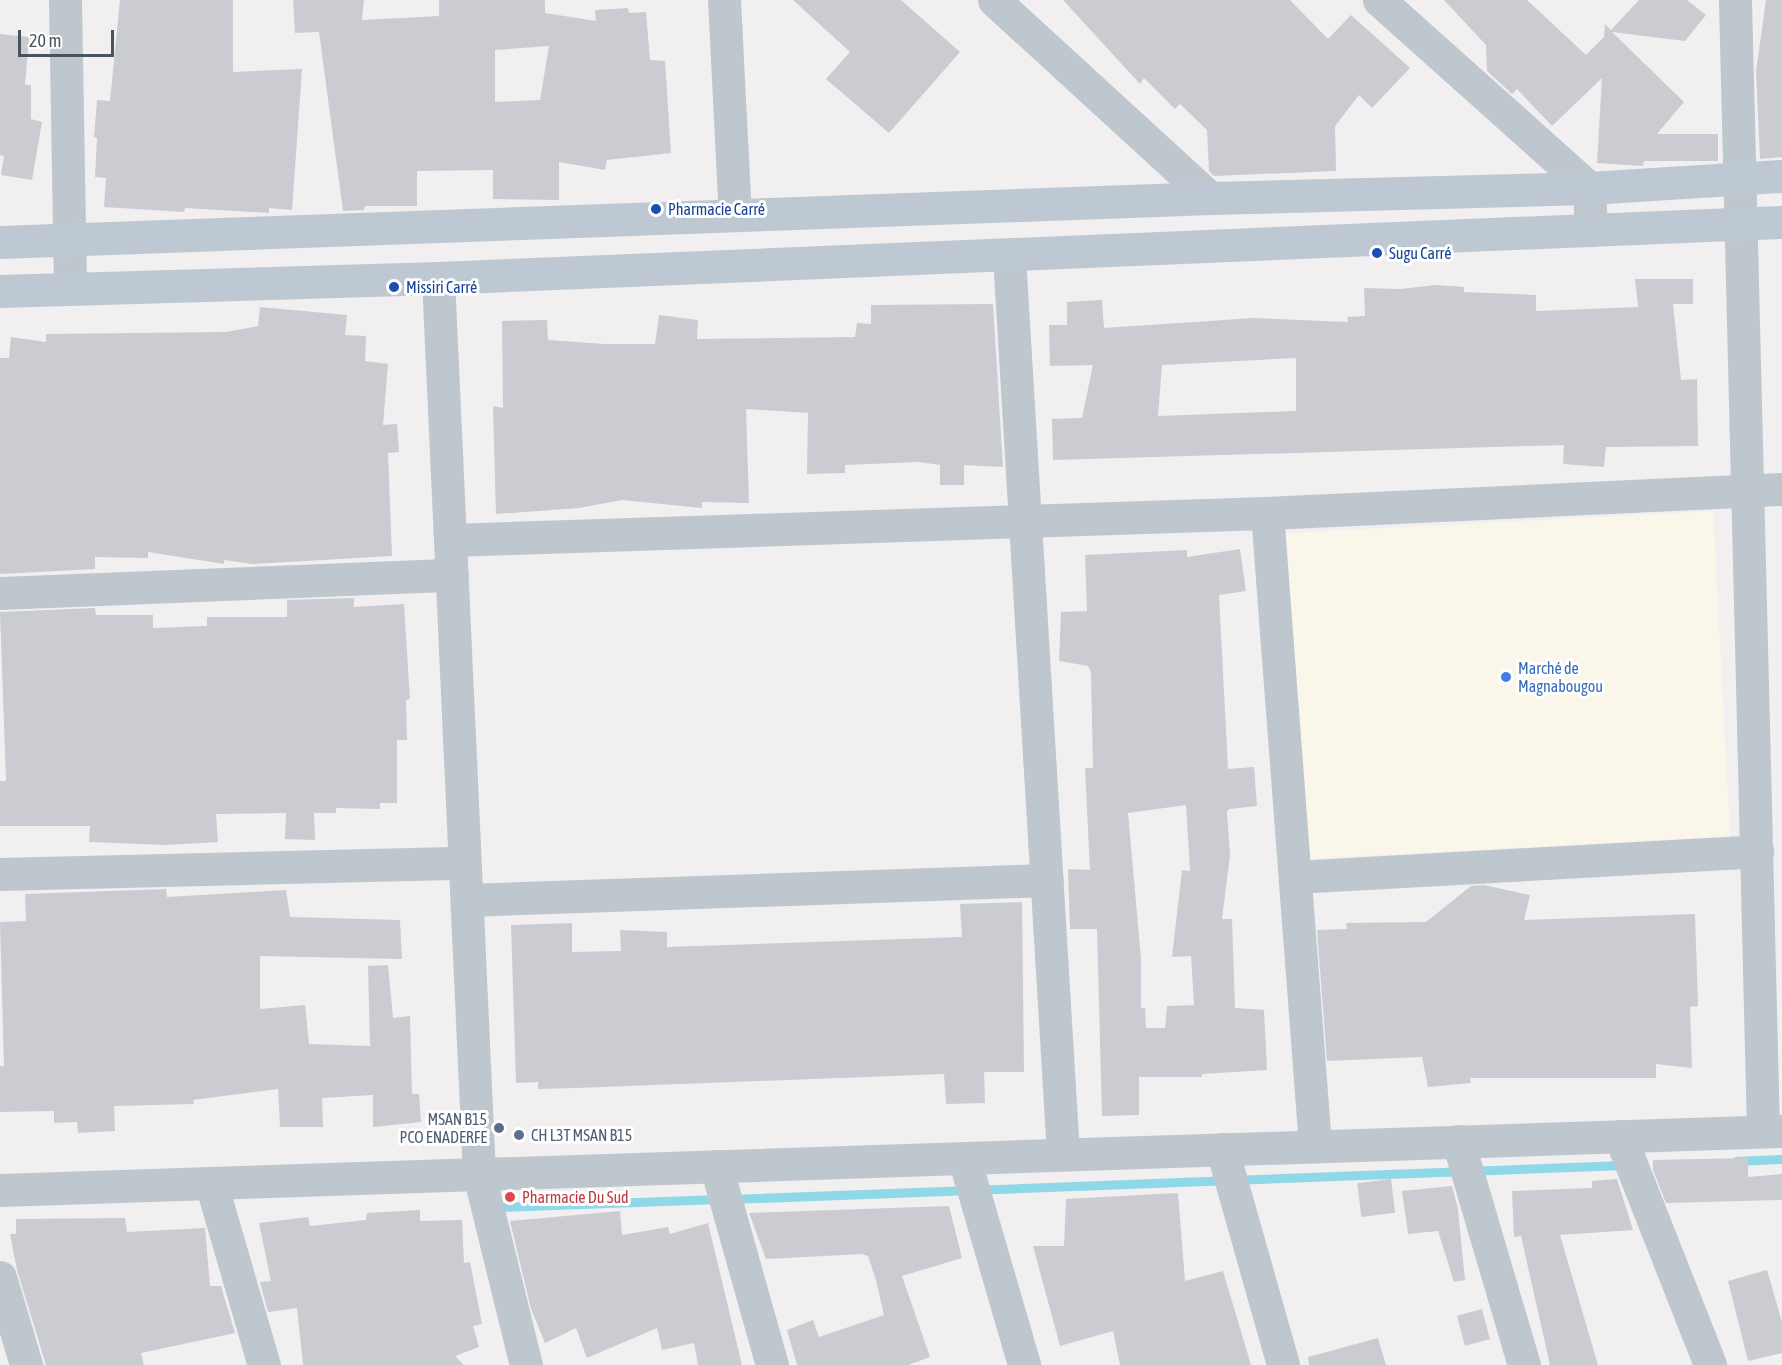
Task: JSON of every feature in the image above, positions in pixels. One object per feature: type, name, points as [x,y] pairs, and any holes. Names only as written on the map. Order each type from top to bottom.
[{"type":"street","points":[[65,0],[70,288]]},
{"type":"street","points":[[724,0],[735,214]]},
{"type":"street","points":[[994,0],[1210,198]]},
{"type":"street","points":[[1379,0],[1589,188],[1591,230]]},
{"type":"street","points":[[0,1190],[1773,1131],[1757,851],[1742,177],[1735,0]]},
{"type":"street","points":[[0,242],[735,214],[1589,188],[1782,176]]},
{"type":"street","points":[[0,291],[438,278],[1009,256],[1782,222]]},
{"type":"street","points":[[1009,256],[1063,1154]]},
{"type":"street","points":[[438,278],[479,1174],[526,1365]]},
{"type":"street","points":[[451,540],[1267,513],[1782,489]]},
{"type":"street","points":[[1267,513],[1316,1146]]},
{"type":"street","points":[[0,593],[452,575]]},
{"type":"street","points":[[1295,877],[1757,851]]},
{"type":"street","points":[[0,874],[463,863]]},
{"type":"street","points":[[467,900],[1047,880]]},
{"type":"street","points":[[1620,1136],[1710,1365]]},
{"type":"street","points":[[1458,1141],[1524,1365]]},
{"type":"street","points":[[1222,1149],[1283,1365]]},
{"type":"street","points":[[964,1158],[1024,1365]]},
{"type":"street","points":[[716,1166],[772,1365]]},
{"type":"street","points":[[211,1183],[264,1365]]},
{"type":"street","points":[[0,1277],[26,1365]]},
{"type":"shaded area","name":"Marché de Magnabougou","points":[[1713,511],[1730,837],[1304,859],[1287,533]]},
{"type":"building","points":[[120,0],[233,0],[233,72],[302,69],[292,210],[269,208],[269,213],[185,208],[184,212],[104,207],[106,178],[95,177],[97,138],[94,137],[97,100],[110,101]]},
{"type":"building","points":[[293,0],[364,0],[362,20],[439,16],[439,0],[545,0],[545,13],[596,21],[595,10],[628,8],[629,13],[646,12],[650,60],[665,61],[671,153],[607,160],[605,170],[559,162],[559,200],[493,199],[493,170],[417,171],[417,206],[365,206],[364,210],[343,211],[319,32],[295,33]],"holes":[[[549,46],[540,100],[495,102],[495,50]]]},
{"type":"building","points":[[793,0],[901,0],[960,52],[889,133],[826,79],[850,52]]},
{"type":"building","points":[[1063,0],[1290,0],[1328,39],[1351,15],[1410,68],[1372,108],[1359,95],[1335,126],[1336,171],[1214,176],[1209,171],[1207,130],[1180,104],[1175,109],[1144,78],[1140,84]]},
{"type":"building","points":[[1444,0],[1527,0],[1586,55],[1604,37],[1605,24],[1611,30],[1639,0],[1687,0],[1706,15],[1685,41],[1612,32],[1684,102],[1657,134],[1718,134],[1718,161],[1644,161],[1643,166],[1597,163],[1602,78],[1552,126],[1517,89],[1512,94],[1487,71],[1486,45]]},
{"type":"building","points":[[1766,0],[1782,0],[1782,157],[1760,159],[1756,71]]},
{"type":"building","points":[[0,34],[29,37],[25,85],[31,85],[31,119],[42,122],[32,180],[1,175],[4,156],[0,155]]},
{"type":"building","points":[[1635,279],[1693,279],[1693,304],[1673,304],[1681,380],[1697,379],[1698,446],[1606,447],[1604,467],[1563,464],[1564,445],[1053,460],[1052,419],[1082,418],[1093,365],[1050,366],[1049,325],[1067,325],[1067,302],[1102,300],[1104,328],[1254,318],[1348,322],[1347,317],[1365,316],[1364,288],[1400,289],[1436,285],[1464,287],[1464,292],[1536,295],[1536,311],[1638,307]],"holes":[[[1296,358],[1296,411],[1158,416],[1162,365]]]},
{"type":"building","points":[[993,304],[1003,467],[964,465],[964,485],[940,485],[940,465],[919,462],[845,465],[845,473],[807,474],[808,413],[746,409],[749,503],[702,502],[702,508],[622,500],[579,508],[496,514],[493,406],[503,408],[502,321],[547,320],[548,340],[605,344],[655,344],[659,315],[698,320],[697,339],[855,337],[857,323],[871,324],[871,305]]},
{"type":"building","points":[[260,307],[347,315],[345,335],[366,336],[365,361],[388,364],[383,425],[397,424],[399,452],[388,453],[392,556],[252,564],[224,560],[224,564],[148,552],[148,558],[95,557],[95,569],[0,574],[0,358],[9,358],[11,337],[46,342],[46,334],[226,332],[258,326]]},
{"type":"building","points":[[1240,549],[1246,591],[1219,595],[1228,769],[1254,767],[1257,806],[1229,809],[1227,812],[1230,855],[1222,919],[1232,919],[1235,1008],[1264,1010],[1267,1070],[1202,1074],[1202,1077],[1139,1077],[1139,1115],[1102,1116],[1097,929],[1070,929],[1068,869],[1090,870],[1085,768],[1093,768],[1091,672],[1088,666],[1059,661],[1061,612],[1087,611],[1085,555],[1187,550],[1187,557]],"holes":[[[1186,805],[1190,871],[1182,870],[1172,957],[1191,956],[1194,1005],[1167,1006],[1165,1028],[1146,1028],[1145,1008],[1141,1008],[1141,958],[1128,813]]]},
{"type":"building","points":[[354,598],[354,607],[404,604],[410,699],[406,700],[407,740],[397,740],[397,803],[380,803],[380,809],[336,808],[336,813],[314,813],[315,840],[285,839],[286,813],[216,814],[218,842],[166,845],[89,842],[90,826],[0,826],[0,781],[6,781],[0,612],[95,608],[96,615],[153,615],[153,628],[207,626],[207,617],[287,617],[287,600]]},
{"type":"building","points":[[1484,885],[1530,895],[1524,920],[1695,914],[1698,1006],[1690,1007],[1692,1068],[1656,1064],[1656,1078],[1470,1078],[1471,1083],[1428,1087],[1422,1057],[1327,1061],[1317,930],[1347,929],[1346,923],[1426,922],[1471,886]]},
{"type":"building","points":[[166,889],[167,897],[286,890],[290,917],[400,920],[402,959],[260,956],[260,1009],[305,1005],[309,1044],[370,1046],[368,966],[388,965],[393,1018],[410,1016],[412,1094],[419,1094],[421,1122],[373,1127],[373,1095],[322,1098],[323,1127],[280,1127],[278,1089],[193,1100],[194,1104],[114,1106],[115,1131],[78,1133],[77,1122],[54,1123],[54,1111],[0,1112],[0,1066],[4,1066],[0,922],[26,921],[25,894]]},
{"type":"building","points":[[1022,902],[1024,1072],[984,1072],[985,1103],[946,1104],[944,1074],[538,1089],[538,1082],[516,1083],[511,925],[572,923],[572,952],[621,951],[620,930],[667,932],[667,947],[962,937],[960,904]]},
{"type":"building","points":[[1748,1158],[1748,1177],[1782,1174],[1782,1200],[1666,1203],[1653,1170],[1653,1160]]},
{"type":"building","points":[[1391,1179],[1395,1213],[1361,1217],[1357,1183]]},
{"type":"building","points":[[1617,1179],[1633,1230],[1560,1235],[1598,1365],[1550,1365],[1521,1236],[1514,1237],[1512,1191],[1592,1188],[1592,1181]]},
{"type":"building","points":[[1452,1186],[1458,1209],[1465,1280],[1454,1282],[1438,1231],[1408,1234],[1402,1191]]},
{"type":"building","points":[[1178,1193],[1185,1281],[1223,1271],[1251,1365],[1120,1365],[1113,1331],[1060,1346],[1033,1246],[1064,1246],[1066,1199]]},
{"type":"building","points":[[949,1206],[962,1258],[902,1276],[930,1357],[908,1365],[797,1365],[787,1330],[813,1320],[819,1337],[884,1315],[876,1280],[868,1256],[862,1254],[766,1259],[749,1213]]},
{"type":"building","points":[[420,1210],[420,1221],[462,1220],[464,1263],[470,1262],[482,1324],[473,1326],[479,1347],[455,1356],[464,1365],[303,1365],[297,1308],[268,1312],[260,1282],[271,1281],[259,1223],[308,1217],[310,1226],[366,1220],[367,1213]]},
{"type":"building","points":[[620,1211],[622,1235],[668,1227],[670,1234],[708,1223],[742,1365],[698,1365],[694,1343],[662,1350],[657,1328],[587,1358],[576,1328],[545,1343],[531,1309],[510,1221]]},
{"type":"building","points":[[125,1218],[127,1232],[205,1228],[210,1286],[221,1286],[235,1333],[141,1353],[144,1365],[46,1365],[17,1270],[10,1234],[16,1234],[16,1219]]},
{"type":"building","points":[[1767,1270],[1782,1322],[1782,1353],[1748,1361],[1728,1281]]},
{"type":"building","points":[[1482,1309],[1490,1339],[1465,1346],[1457,1316]]},
{"type":"building","points":[[1378,1338],[1386,1365],[1309,1365],[1308,1357]]},
{"type":"waterway","points":[[1736,1161],[1782,1159]]},
{"type":"waterway","points":[[732,1199],[1624,1165]]},
{"type":"waterway","points":[[499,1207],[718,1199]]},
{"type":"place","name":"Pharmacie Carré","points":[[656,209]]},
{"type":"place","name":"Sugu Carré","points":[[1377,253]]},
{"type":"place","name":"Missiri Carré","points":[[394,287]]},
{"type":"place","name":"Marché de Magnabougou","points":[[1506,677]]},
{"type":"place","name":"MSAN B15 PCO ENADERFE","points":[[499,1128]]},
{"type":"place","name":"CH L3T MSAN B15","points":[[519,1135]]},
{"type":"place","name":"Pharmacie Du Sud","points":[[510,1197]]}]
